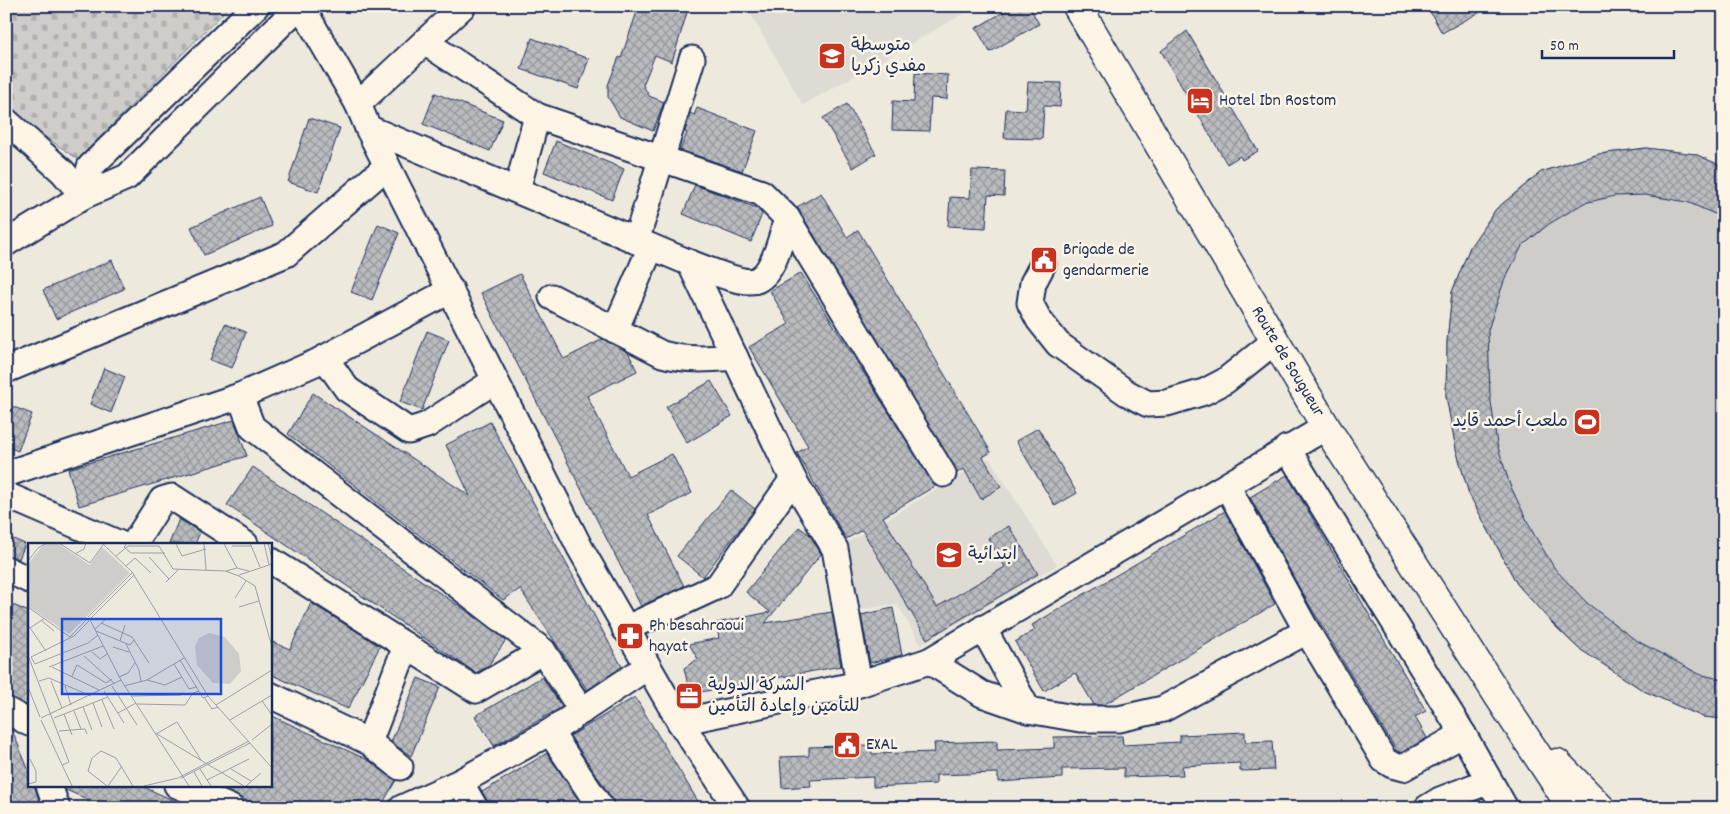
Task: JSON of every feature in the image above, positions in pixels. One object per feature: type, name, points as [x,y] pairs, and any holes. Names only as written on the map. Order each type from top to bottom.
[{"type":"main road","name":"Route de Sougueur","points":[[1076,6],[1326,427],[1508,711]]},
{"type":"main road","points":[[1508,711],[1572,808]]},
{"type":"main road","points":[[1508,711],[1601,808]]},
{"type":"street","points":[[84,196],[90,167],[256,6]]},
{"type":"street","points":[[358,104],[463,6]]},
{"type":"street","points":[[6,243],[84,196],[127,177],[294,9],[358,104],[368,128],[494,381],[580,548],[680,722],[737,808]]},
{"type":"street","points":[[425,42],[537,116],[762,193],[787,218],[943,474]]},
{"type":"street","points":[[615,330],[643,244],[661,159],[692,59]]},
{"type":"street","points":[[516,190],[537,116]]},
{"type":"street","points":[[6,121],[17,128],[63,172],[84,196]]},
{"type":"street","points":[[368,128],[643,244],[690,263],[744,281],[757,280],[768,270],[774,259],[787,218]]},
{"type":"street","points":[[6,370],[286,254],[387,166]]},
{"type":"street","points":[[690,263],[793,480],[835,549],[859,684]]},
{"type":"street","points":[[1043,264],[1033,283],[1030,303],[1038,320],[1058,344],[1127,393],[1148,404],[1167,403],[1204,392],[1225,381],[1275,341]]},
{"type":"street","points":[[6,474],[240,396],[325,358],[450,290]]},
{"type":"street","points":[[552,297],[662,354],[680,359],[699,360],[735,357]]},
{"type":"street","points":[[325,358],[346,389],[409,431],[427,424],[494,381]]},
{"type":"street","points":[[240,396],[252,427],[543,651],[582,710]]},
{"type":"street","points":[[680,722],[859,684],[930,661],[983,628],[1227,486],[1287,448],[1326,427]]},
{"type":"street","points":[[1287,448],[1463,734],[1505,808]]},
{"type":"street","points":[[625,629],[718,586],[793,480]]},
{"type":"street","points":[[1227,486],[1307,631],[1384,760],[1392,766],[1403,768],[1463,734]]},
{"type":"street","points":[[6,495],[118,543]]},
{"type":"street","points":[[135,543],[162,500],[167,496],[172,497],[243,543]]},
{"type":"street","points":[[271,561],[476,690],[543,651]]},
{"type":"street","points":[[6,569],[28,580]]},
{"type":"street","points":[[983,628],[1028,710]]},
{"type":"street","points":[[930,661],[982,694],[1028,710],[1090,719],[1118,718],[1163,709],[1307,631]]},
{"type":"street","points":[[369,742],[406,646]]},
{"type":"street","points":[[402,808],[460,782],[550,732],[647,667]]},
{"type":"street","points":[[271,695],[369,742],[400,767]]},
{"type":"street","points":[[6,710],[28,722]]},
{"type":"street","points":[[550,732],[601,808]]},
{"type":"street","points":[[1427,808],[1440,800],[1489,781]]},
{"type":"street","points":[[460,782],[475,808]]},
{"type":"street","points":[[49,786],[57,808]]},
{"type":"street","points":[[179,786],[231,808]]},
{"type":"shaded area","name":"متوسطة مفدي زكريا","points":[[746,6],[977,6],[803,105]]},
{"type":"shaded area","name":"ابتدائية","points":[[989,458],[1057,565],[921,645],[897,604],[857,610],[845,544]]},
{"type":"green space","points":[[6,6],[230,6],[78,159],[6,110]]},
{"type":"green space","name":"ملعب أحمد قايد","points":[[1646,148],[1695,154],[1724,167],[1724,719],[1703,717],[1644,691],[1578,648],[1552,623],[1517,584],[1469,494],[1456,449],[1446,396],[1447,342],[1452,292],[1470,247],[1496,209],[1541,172],[1599,154]]},
{"type":"building","points":[[639,6],[689,6],[672,62],[655,55],[643,85],[649,96],[664,102],[653,131],[620,117],[608,97],[608,85],[619,57],[621,58]]},
{"type":"building","points":[[1014,6],[1029,6],[1039,24],[990,52],[976,28]]},
{"type":"building","points":[[1427,6],[1491,6],[1442,33]]},
{"type":"building","points":[[1187,31],[1258,151],[1242,160],[1240,156],[1227,164],[1161,51]]},
{"type":"building","points":[[532,38],[589,59],[578,89],[521,69]]},
{"type":"building","points":[[915,73],[948,75],[947,99],[931,98],[929,131],[892,130],[893,101],[914,102]]},
{"type":"building","points":[[1028,82],[1061,83],[1060,107],[1044,106],[1042,139],[1004,138],[1006,109],[1026,110]]},
{"type":"building","points":[[435,93],[503,120],[490,151],[423,124]]},
{"type":"building","points":[[847,104],[876,154],[853,168],[823,118]]},
{"type":"building","points":[[697,108],[757,131],[742,171],[680,150],[687,133],[685,132],[690,113],[694,115]]},
{"type":"building","points":[[309,118],[340,128],[318,192],[288,182]]},
{"type":"building","points":[[556,141],[624,169],[612,200],[544,172]]},
{"type":"building","points":[[1646,148],[1695,154],[1724,167],[1724,218],[1687,202],[1645,195],[1615,196],[1584,203],[1549,224],[1522,246],[1504,281],[1488,330],[1490,395],[1497,444],[1510,485],[1532,531],[1555,569],[1587,603],[1634,639],[1699,674],[1724,680],[1724,719],[1703,717],[1644,691],[1578,648],[1552,623],[1517,584],[1469,494],[1456,449],[1446,396],[1447,342],[1452,292],[1470,247],[1496,209],[1541,172],[1599,154]]},
{"type":"building","points":[[972,170],[1005,171],[1004,196],[988,195],[986,228],[948,226],[950,197],[970,198]]},
{"type":"building","points":[[695,185],[757,208],[762,214],[751,242],[683,214]]},
{"type":"building","points":[[821,193],[847,237],[858,230],[991,452],[983,457],[1001,487],[981,499],[964,469],[957,473],[797,207]]},
{"type":"building","points":[[260,197],[272,226],[204,255],[191,227]]},
{"type":"building","points":[[378,224],[399,233],[372,300],[351,292]]},
{"type":"building","points":[[112,260],[124,289],[56,319],[43,290]]},
{"type":"building","points":[[801,273],[935,486],[883,517],[937,607],[1005,567],[988,538],[1009,526],[1038,574],[927,639],[862,530],[846,539],[797,453],[808,446],[749,347],[789,324],[770,291]]},
{"type":"building","points":[[520,274],[564,359],[603,339],[628,352],[637,371],[587,396],[628,476],[672,454],[692,493],[648,515],[684,586],[641,606],[481,293]]},
{"type":"building","points":[[225,324],[246,332],[232,368],[210,360]]},
{"type":"building","points":[[427,331],[449,340],[422,410],[400,402]]},
{"type":"building","points":[[104,368],[125,377],[111,413],[90,404]]},
{"type":"building","points":[[711,381],[732,416],[687,443],[666,407]]},
{"type":"building","points":[[313,393],[470,496],[446,445],[490,422],[622,667],[587,690],[520,589],[503,600],[288,434]]},
{"type":"building","points":[[11,406],[32,414],[18,451],[6,446],[6,419]]},
{"type":"building","points":[[234,420],[247,456],[79,506],[68,469]]},
{"type":"building","points":[[1038,428],[1077,493],[1055,506],[1016,441]]},
{"type":"building","points":[[253,467],[471,614],[506,640],[488,666],[476,673],[227,505]]},
{"type":"building","points":[[1287,475],[1426,711],[1415,717],[1427,738],[1401,753],[1396,750],[1300,589],[1250,497]]},
{"type":"building","points":[[731,490],[755,509],[703,577],[677,556]]},
{"type":"building","points":[[1225,511],[1275,604],[1103,705],[1094,705],[1075,673],[1044,691],[1015,642],[1035,630],[1032,625]]},
{"type":"building","points":[[179,519],[200,532],[195,543],[169,543]]},
{"type":"building","points":[[799,527],[810,535],[821,554],[765,623],[832,612],[841,666],[690,694],[684,668],[698,659],[689,644],[719,638],[716,623],[770,612],[746,592]]},
{"type":"building","points":[[6,536],[25,544],[19,559],[6,555]]},
{"type":"building","points":[[6,602],[28,612],[28,706],[6,696]]},
{"type":"building","points":[[311,603],[380,646],[348,709],[271,674],[271,641],[290,649]]},
{"type":"building","points":[[893,608],[902,655],[870,663],[861,615]]},
{"type":"building","points":[[542,677],[562,707],[494,746],[475,716]]},
{"type":"building","points":[[418,678],[440,687],[411,756],[391,742]]},
{"type":"building","points":[[635,697],[702,808],[615,808],[613,800],[570,736]]},
{"type":"building","points":[[271,715],[368,760],[396,780],[380,808],[263,808],[216,786],[271,786]]},
{"type":"building","points":[[6,727],[12,730],[28,769],[28,786],[34,786],[42,808],[6,808]]},
{"type":"building","points":[[1245,732],[1245,742],[1272,741],[1274,770],[1240,771],[1240,763],[1182,766],[1183,775],[1124,777],[1124,768],[1062,769],[1062,778],[998,782],[998,773],[936,775],[936,784],[873,787],[873,777],[810,780],[811,786],[782,788],[780,757],[809,756],[809,747],[871,745],[872,754],[935,752],[934,743],[997,741],[997,750],[1054,748],[1054,737],[1122,736],[1123,745],[1180,742],[1180,735]]},
{"type":"building","points":[[547,753],[584,808],[492,808],[482,792]]},
{"type":"building","points":[[64,786],[141,786],[191,808],[86,808],[89,800],[66,790]]},
{"type":"place","name":"متوسطة مفدي زكريا","points":[[832,56]]},
{"type":"place","name":"Hotel Ibn Rostom","points":[[1200,101]]},
{"type":"place","name":"Brigade de gendarmerie","points":[[1044,260]]},
{"type":"place","name":"ملعب أحمد قايد","points":[[1587,422]]},
{"type":"place","name":"ابتدائية","points":[[949,555]]},
{"type":"place","name":"Ph besahraoui hayat","points":[[630,636]]},
{"type":"place","name":"الشركة الدولية للتأمين وإعادة التأمين","points":[[689,696]]},
{"type":"place","name":"EXAL","points":[[847,745]]}]
